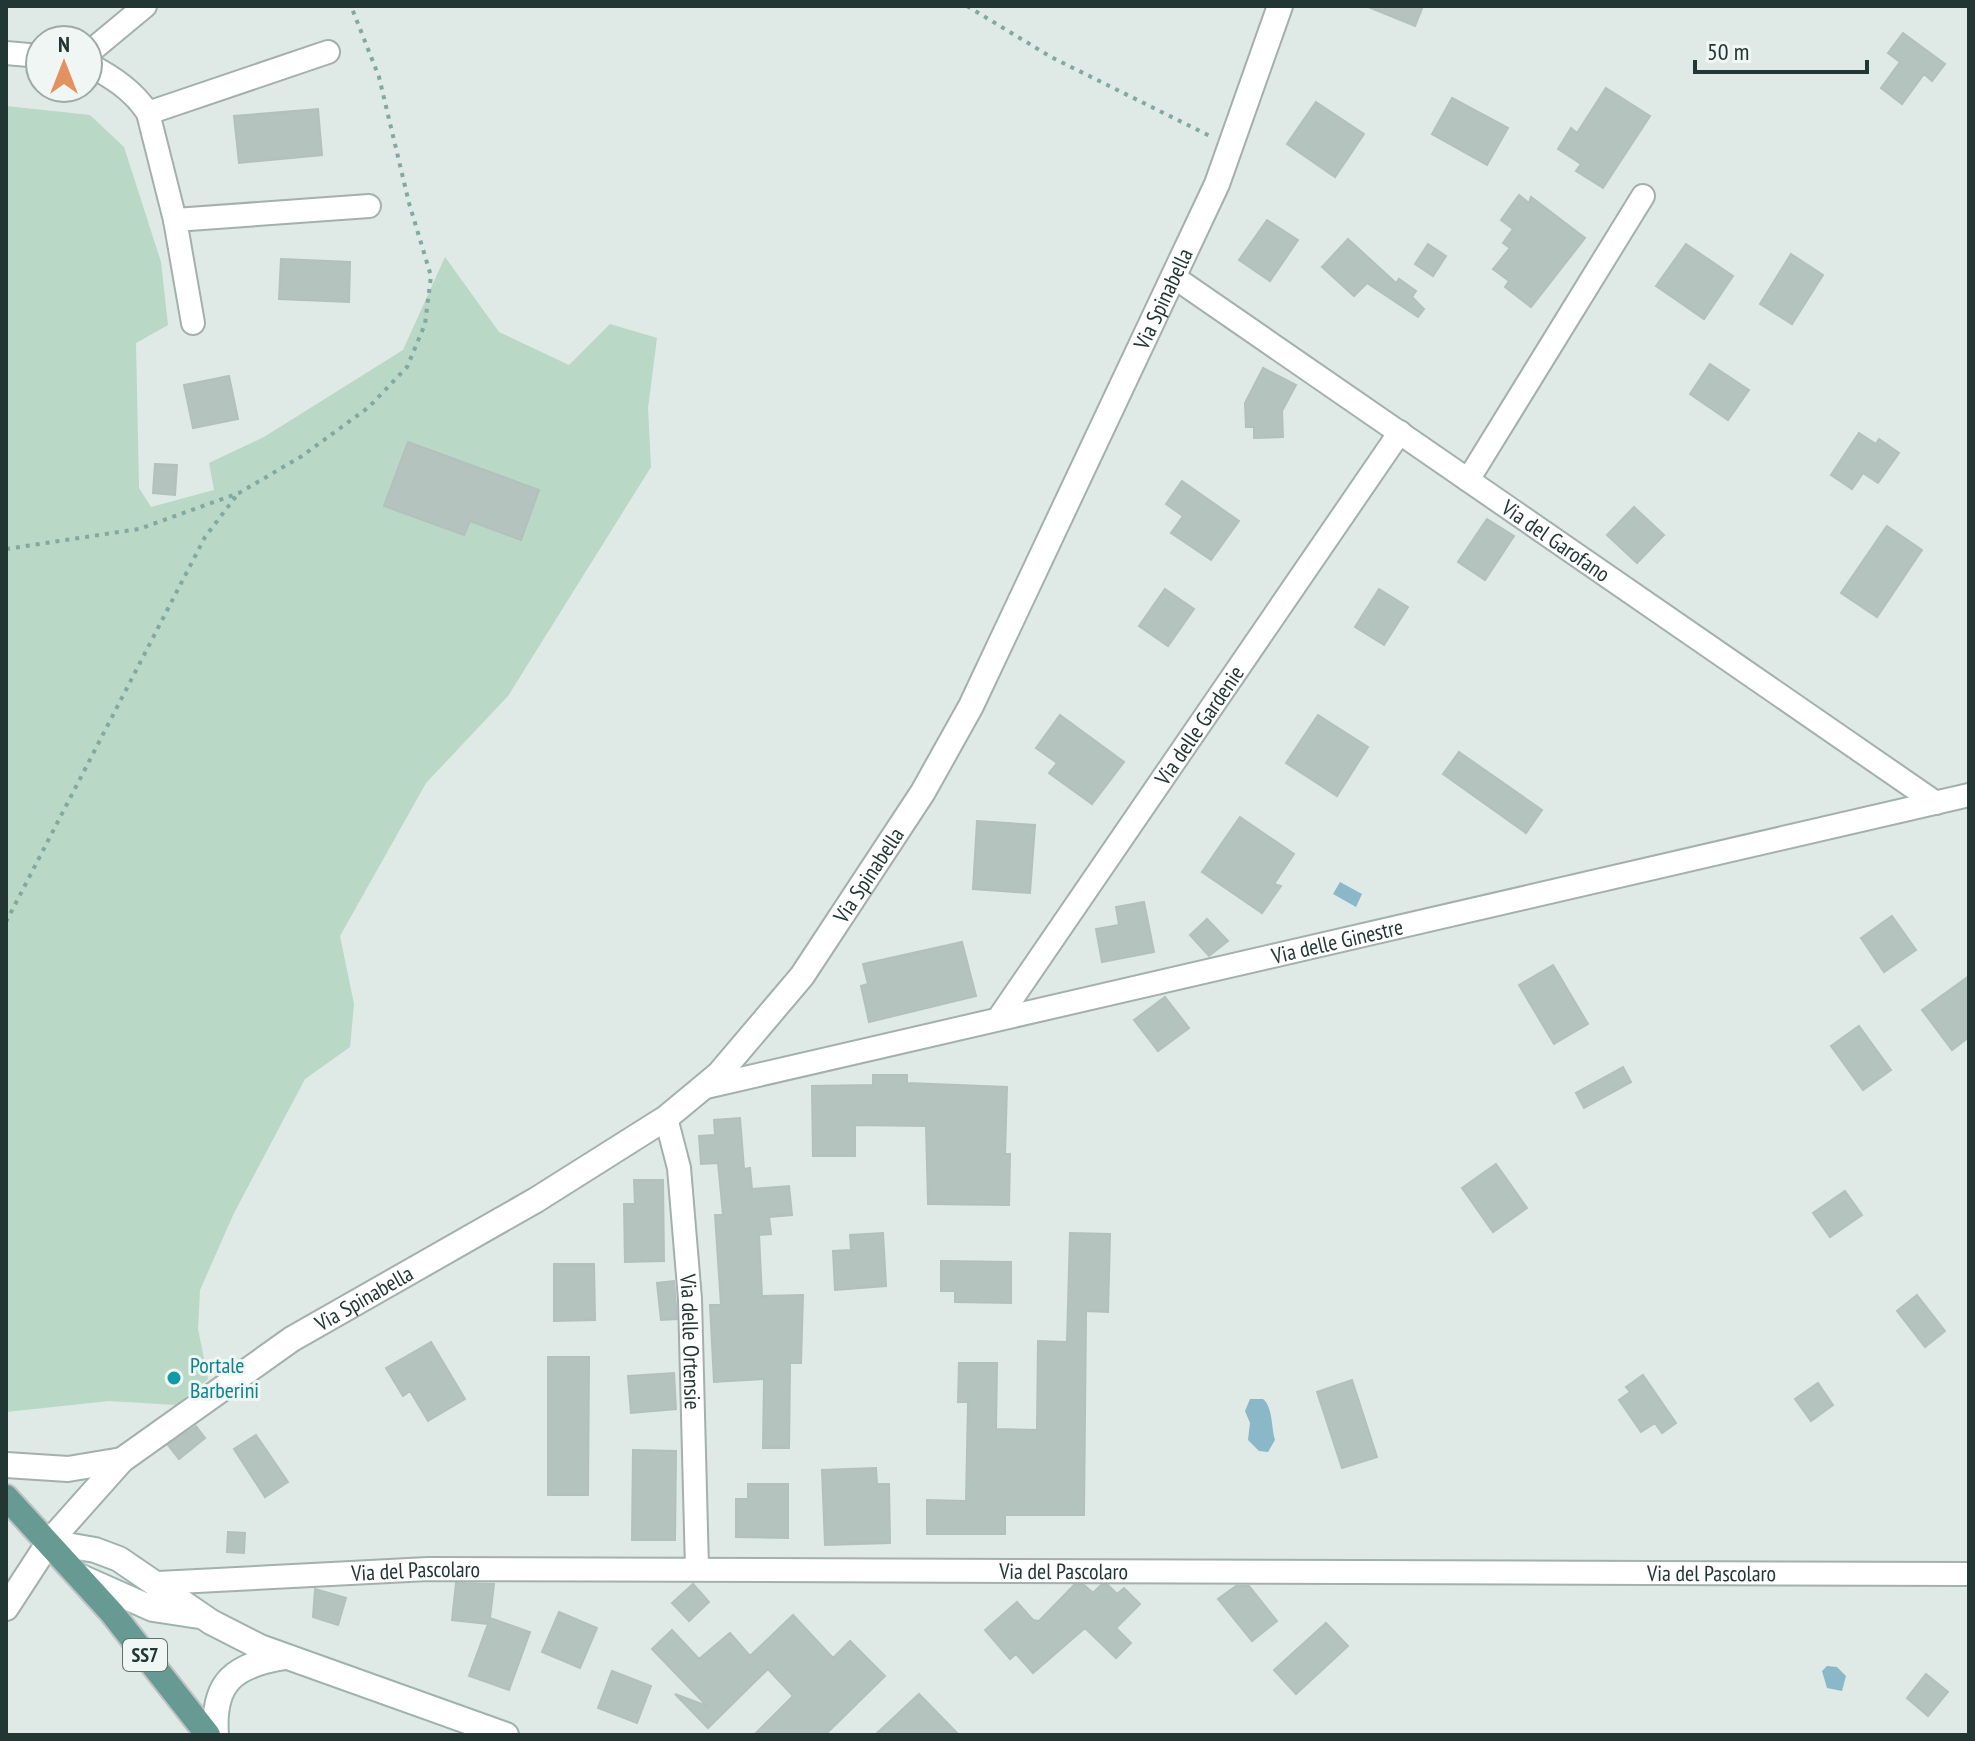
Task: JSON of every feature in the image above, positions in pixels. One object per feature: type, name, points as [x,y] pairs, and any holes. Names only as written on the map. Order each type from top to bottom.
[{"type":"main road","name":"SS7","points":[[6,1497],[81,1577],[208,1735]]},
{"type":"street","points":[[104,40],[145,6]]},
{"type":"street","name":"Via Spinabella","points":[[6,1608],[49,1542],[122,1460],[292,1339],[549,1192],[666,1118],[706,1087],[802,976],[936,772],[971,706],[1174,277],[1232,147],[1280,6]]},
{"type":"street","points":[[148,113],[328,52]]},
{"type":"street","points":[[104,72],[114,78],[148,113],[175,220],[193,323]]},
{"type":"street","points":[[1468,480],[1643,196]]},
{"type":"street","points":[[175,220],[369,206]]},
{"type":"street","name":"Via del Garofano","points":[[1174,277],[1936,803]]},
{"type":"street","name":"Via delle Gardenie","points":[[998,1019],[1400,432]]},
{"type":"street","name":"Via delle Ginestre","points":[[706,1087],[1969,795]]},
{"type":"street","name":"Via delle Ortensie","points":[[666,1118],[679,1168],[690,1299],[697,1569]]},
{"type":"street","name":"Via Spinabella","points":[[6,1465],[68,1469],[122,1460]]},
{"type":"street","points":[[49,1542],[106,1553],[158,1583],[202,1616],[238,1637],[506,1735]]},
{"type":"street","name":"Via del Pascolaro","points":[[158,1583],[408,1569],[1969,1574]]},
{"type":"street","points":[[81,1577],[153,1609],[202,1616]]},
{"type":"street","points":[[216,1735],[217,1700],[229,1679],[255,1663],[288,1657]]},
{"type":"path","points":[[6,549],[139,529],[239,493],[302,456],[369,407],[407,367],[425,324],[431,276],[409,203],[379,77],[351,6]]},
{"type":"path","points":[[967,6],[1051,57],[1232,147]]},
{"type":"path","points":[[6,922],[205,537],[239,493]]},
{"type":"green space","points":[[6,106],[90,115],[124,147],[161,262],[168,325],[136,343],[139,488],[151,507],[214,490],[209,463],[264,437],[403,350],[445,257],[499,332],[569,365],[610,324],[657,338],[648,408],[651,467],[508,696],[426,783],[340,936],[354,1004],[350,1047],[305,1079],[234,1213],[200,1290],[198,1329],[208,1379],[176,1405],[109,1401],[6,1412]]},
{"type":"water","points":[[1340,882],[1362,894],[1356,907],[1333,894]]},
{"type":"water","points":[[1250,1399],[1263,1399],[1269,1407],[1275,1440],[1268,1452],[1259,1451],[1248,1440],[1250,1423],[1245,1411]]},
{"type":"water","points":[[1827,1666],[1837,1667],[1846,1676],[1842,1691],[1827,1688],[1822,1671]]},
{"type":"building","points":[[1366,6],[1423,6],[1415,26]]},
{"type":"building","points":[[1903,33],[1945,64],[1932,81],[1924,74],[1902,104],[1881,88],[1900,62],[1888,53]]},
{"type":"building","points":[[1606,88],[1650,116],[1603,188],[1576,171],[1581,164],[1558,149],[1571,128],[1577,133]]},
{"type":"building","points":[[1452,98],[1508,128],[1487,165],[1432,134]]},
{"type":"building","points":[[1316,102],[1364,134],[1335,177],[1287,144]]},
{"type":"building","points":[[318,109],[322,155],[239,163],[234,116]]},
{"type":"building","points":[[1519,195],[1529,203],[1531,197],[1585,238],[1531,307],[1505,287],[1509,281],[1493,269],[1510,248],[1503,243],[1513,229],[1501,220]]},
{"type":"building","points":[[1267,220],[1298,240],[1270,281],[1239,260]]},
{"type":"building","points":[[1348,239],[1396,283],[1399,279],[1416,291],[1412,297],[1424,309],[1418,317],[1367,283],[1354,296],[1322,267]]},
{"type":"building","points":[[1428,244],[1446,256],[1433,276],[1415,264]]},
{"type":"building","points":[[1686,244],[1733,276],[1704,319],[1656,286]]},
{"type":"building","points":[[1791,254],[1823,275],[1792,324],[1760,304]]},
{"type":"building","points":[[281,259],[350,262],[349,302],[279,299]]},
{"type":"building","points":[[1710,364],[1749,390],[1728,420],[1690,394]]},
{"type":"building","points":[[1263,368],[1296,385],[1282,411],[1283,437],[1254,438],[1254,427],[1246,427],[1245,403]]},
{"type":"building","points":[[229,376],[238,419],[193,428],[184,385]]},
{"type":"building","points":[[1859,433],[1876,444],[1879,439],[1899,453],[1878,483],[1863,473],[1852,489],[1831,475]]},
{"type":"building","points":[[408,442],[539,490],[521,540],[470,521],[464,535],[384,506]]},
{"type":"building","points":[[155,464],[177,465],[175,495],[153,493]]},
{"type":"building","points":[[1182,481],[1239,521],[1211,560],[1171,533],[1183,516],[1166,504]]},
{"type":"building","points":[[1634,507],[1664,535],[1637,563],[1607,535]]},
{"type":"building","points":[[1487,519],[1514,536],[1485,580],[1458,562]]},
{"type":"building","points":[[1887,526],[1922,550],[1877,617],[1841,593]]},
{"type":"building","points":[[1165,589],[1194,609],[1168,646],[1139,626]]},
{"type":"building","points":[[1379,589],[1408,607],[1384,645],[1355,627]]},
{"type":"building","points":[[1060,715],[1124,762],[1092,804],[1049,773],[1057,763],[1036,748]]},
{"type":"building","points":[[1318,715],[1368,747],[1337,796],[1286,763]]},
{"type":"building","points":[[1459,752],[1542,810],[1526,833],[1443,774]]},
{"type":"building","points":[[1240,817],[1294,854],[1274,884],[1281,886],[1262,913],[1202,872]]},
{"type":"building","points":[[977,821],[1035,825],[1030,893],[973,889]]},
{"type":"building","points":[[1144,902],[1154,952],[1102,962],[1096,929],[1119,925],[1116,907]]},
{"type":"building","points":[[1892,916],[1916,950],[1884,972],[1861,938]]},
{"type":"building","points":[[1207,919],[1228,941],[1209,956],[1190,935]]},
{"type":"building","points":[[962,942],[976,996],[869,1022],[861,986],[868,984],[863,964]]},
{"type":"building","points":[[1553,965],[1588,1024],[1554,1044],[1519,985]]},
{"type":"building","points":[[1969,976],[1969,1037],[1952,1050],[1922,1010]]},
{"type":"building","points":[[1165,997],[1189,1028],[1158,1051],[1134,1020]]},
{"type":"building","points":[[1859,1026],[1891,1070],[1863,1090],[1831,1046]]},
{"type":"building","points":[[1623,1067],[1631,1082],[1584,1108],[1576,1093]]},
{"type":"building","points":[[873,1075],[907,1075],[907,1083],[1007,1087],[1005,1154],[1010,1154],[1009,1205],[928,1204],[926,1126],[855,1125],[855,1156],[813,1156],[812,1086],[873,1085]]},
{"type":"building","points":[[740,1118],[744,1169],[750,1168],[752,1189],[789,1186],[792,1215],[769,1217],[771,1234],[759,1235],[762,1296],[803,1295],[801,1363],[790,1363],[789,1448],[763,1448],[764,1379],[714,1382],[710,1305],[721,1305],[715,1215],[723,1215],[718,1163],[701,1164],[699,1136],[715,1135],[714,1120]]},
{"type":"building","points":[[1496,1164],[1527,1208],[1493,1232],[1462,1188]]},
{"type":"building","points":[[634,1180],[663,1180],[664,1261],[625,1262],[624,1204],[635,1204]]},
{"type":"building","points":[[1845,1191],[1862,1215],[1830,1237],[1813,1213]]},
{"type":"building","points":[[883,1233],[886,1286],[835,1290],[833,1251],[851,1250],[850,1235]]},
{"type":"building","points":[[1070,1233],[1110,1234],[1108,1312],[1086,1311],[1084,1515],[1005,1515],[1005,1534],[927,1534],[927,1500],[966,1501],[968,1402],[958,1402],[959,1363],[997,1363],[996,1429],[1037,1430],[1038,1341],[1067,1342]]},
{"type":"building","points":[[941,1261],[1011,1262],[1011,1303],[955,1302],[955,1291],[941,1291]]},
{"type":"building","points":[[554,1264],[594,1264],[595,1320],[554,1321]]},
{"type":"building","points":[[674,1281],[677,1319],[661,1320],[657,1283]]},
{"type":"building","points":[[1917,1295],[1945,1331],[1925,1347],[1897,1311]]},
{"type":"building","points":[[431,1342],[465,1399],[428,1421],[410,1391],[403,1396],[386,1368]]},
{"type":"building","points":[[548,1357],[589,1357],[588,1495],[548,1495]]},
{"type":"building","points":[[674,1373],[676,1409],[631,1413],[628,1376]]},
{"type":"building","points":[[1643,1375],[1676,1423],[1662,1433],[1655,1423],[1641,1432],[1619,1400],[1630,1392],[1626,1387]]},
{"type":"building","points":[[1352,1380],[1377,1457],[1342,1468],[1317,1392]]},
{"type":"building","points":[[1818,1383],[1833,1405],[1811,1421],[1795,1399]]},
{"type":"building","points":[[196,1426],[205,1438],[179,1459],[168,1445]]},
{"type":"building","points":[[256,1435],[288,1482],[265,1497],[234,1449]]},
{"type":"building","points":[[633,1450],[676,1451],[675,1540],[632,1540]]},
{"type":"building","points":[[876,1468],[877,1484],[889,1484],[890,1543],[825,1545],[822,1470]]},
{"type":"building","points":[[748,1484],[788,1484],[788,1538],[736,1537],[736,1499],[748,1499]]},
{"type":"building","points":[[228,1532],[245,1533],[244,1553],[227,1552]]},
{"type":"building","points":[[456,1583],[494,1584],[490,1618],[530,1632],[509,1690],[469,1676],[488,1624],[452,1620]]},
{"type":"building","points":[[693,1584],[709,1602],[689,1621],[672,1603]]},
{"type":"building","points":[[1074,1585],[1084,1585],[1093,1593],[1101,1585],[1108,1585],[1117,1594],[1124,1588],[1140,1604],[1116,1628],[1131,1643],[1116,1658],[1085,1628],[1033,1673],[1016,1654],[1010,1659],[985,1630],[1017,1602],[1033,1620],[1039,1621]]},
{"type":"building","points":[[1236,1586],[1249,1586],[1277,1621],[1252,1641],[1218,1599]]},
{"type":"building","points":[[315,1589],[346,1598],[338,1625],[313,1617]]},
{"type":"building","points":[[559,1612],[597,1628],[580,1668],[542,1652]]},
{"type":"building","points":[[793,1615],[833,1658],[850,1641],[885,1676],[825,1735],[754,1735],[793,1696],[768,1669],[708,1728],[675,1694],[707,1706],[652,1649],[672,1630],[699,1659],[730,1633],[750,1656]]},
{"type":"building","points":[[1326,1623],[1348,1646],[1296,1694],[1274,1670]]},
{"type":"building","points":[[612,1671],[651,1686],[637,1723],[598,1708]]},
{"type":"building","points":[[1926,1674],[1948,1692],[1928,1716],[1907,1698]]},
{"type":"building","points":[[919,1694],[959,1735],[875,1735]]},
{"type":"place","name":"Portale Barberini","points":[[174,1378]]}]
